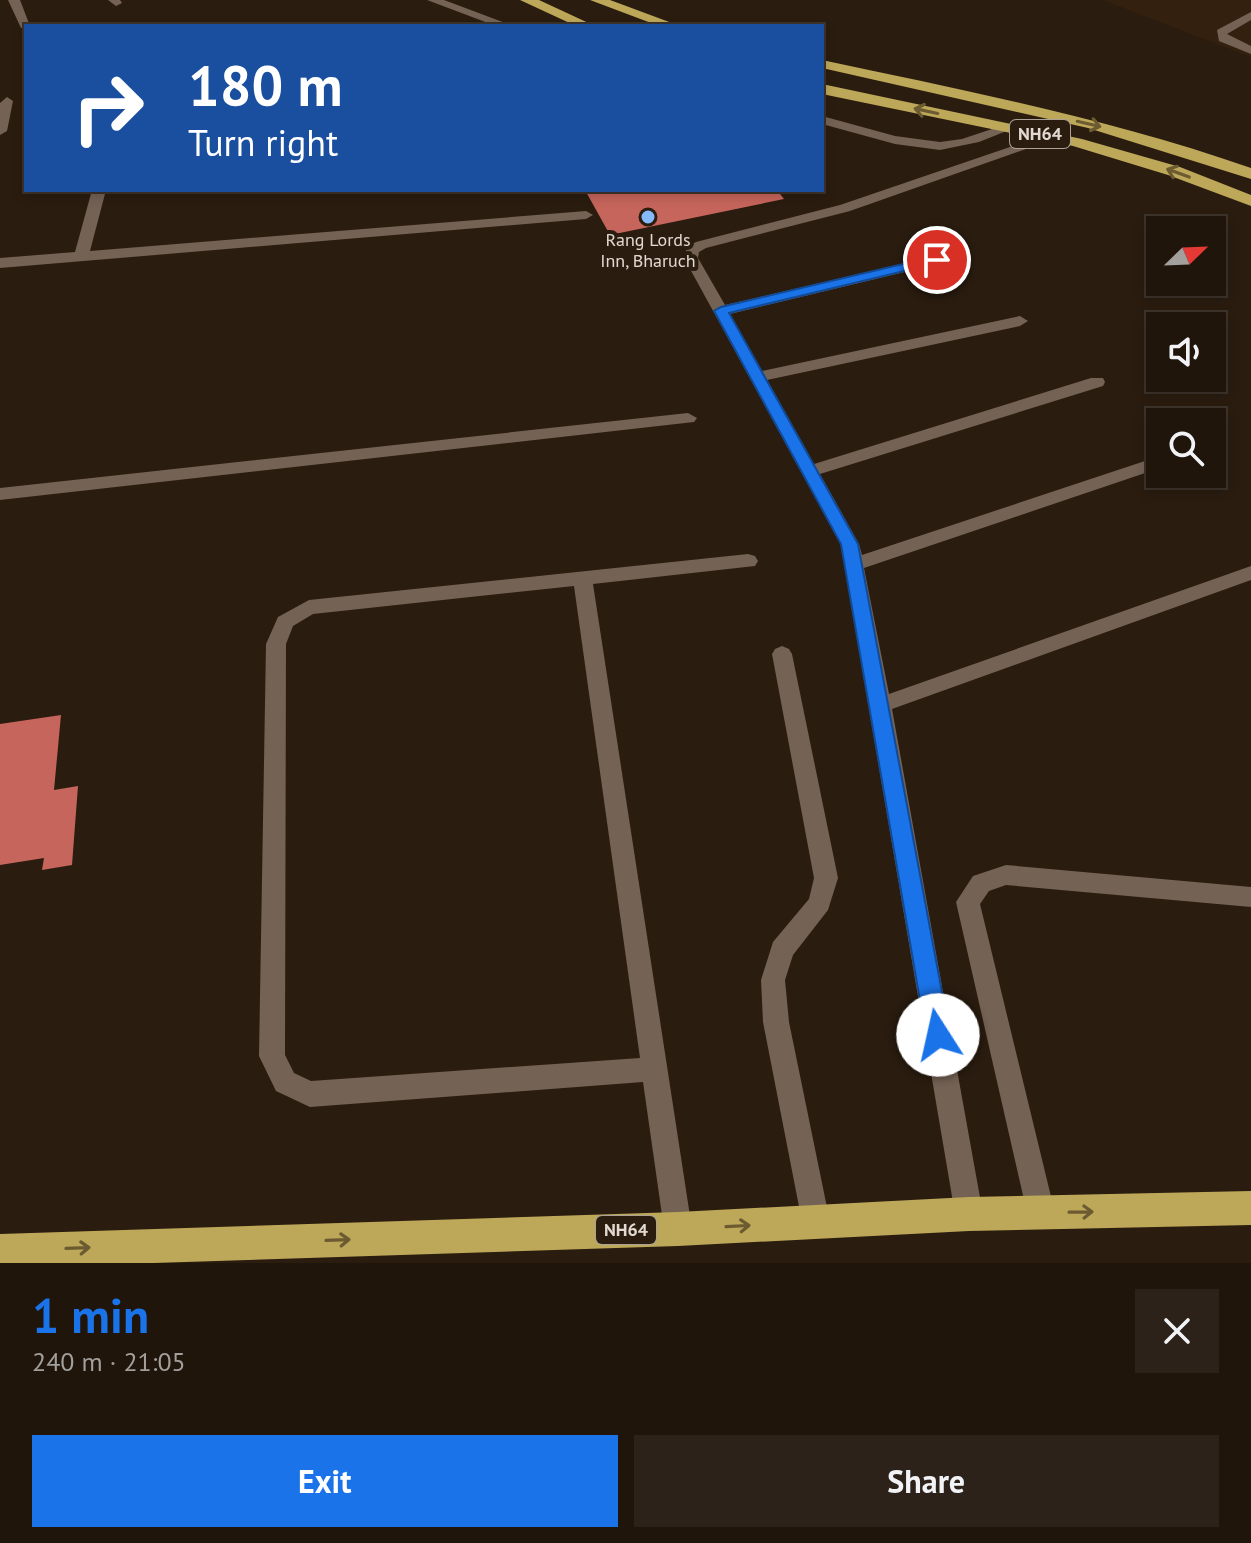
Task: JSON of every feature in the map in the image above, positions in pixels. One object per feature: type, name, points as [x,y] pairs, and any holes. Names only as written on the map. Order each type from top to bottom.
[{"type":"highway","points":[[527,0],[583,24]]},
{"type":"highway","points":[[597,0],[667,24]]},
{"type":"highway","name":"NH64","points":[[824,64],[1096,125],[1192,151],[1251,174]]},
{"type":"highway","name":"NH64","points":[[824,89],[1053,137],[1174,171],[1251,201]]},
{"type":"highway","name":"NH64","points":[[0,1251],[678,1229],[969,1214],[1251,1208]]},
{"type":"street","points":[[14,0],[25,24]]},
{"type":"street","points":[[433,0],[501,24]]},
{"type":"street","points":[[1251,15],[1221,33],[1223,38],[1251,50]]},
{"type":"street","points":[[0,131],[4,101],[24,100]]},
{"type":"street","points":[[824,121],[903,142],[941,146],[976,139],[1007,128]]},
{"type":"street","points":[[969,1214],[850,544],[691,258],[692,250],[701,245],[845,208],[1053,137]]},
{"type":"street","points":[[81,257],[98,192]]},
{"type":"street","points":[[0,263],[586,215]]},
{"type":"street","points":[[721,311],[937,260]]},
{"type":"street","points":[[758,377],[1020,321]]},
{"type":"street","points":[[811,471],[1097,382]]},
{"type":"street","points":[[0,494],[688,418]]},
{"type":"street","points":[[854,564],[1146,467]]},
{"type":"street","points":[[655,1069],[310,1094],[285,1082],[272,1056],[276,644],[285,622],[309,607],[331,603],[748,561]]},
{"type":"street","points":[[881,705],[1251,573]]},
{"type":"street","points":[[582,577],[678,1229]]},
{"type":"street","points":[[782,654],[826,878],[820,903],[782,950],[773,980],[776,1022],[816,1222]]},
{"type":"street","points":[[1041,1213],[968,902],[981,883],[1006,875],[1251,897]]},
{"type":"shaded area","points":[[1103,0],[1251,0],[1251,57]]},
{"type":"building","name":"Rang Lords Inn, Bharuch","points":[[586,192],[779,192],[784,199],[610,235]]},
{"type":"building","points":[[61,715],[54,790],[78,786],[72,865],[42,870],[44,858],[0,865],[0,724]]},
{"type":"place","name":"Rang Lords Inn, Bharuch","points":[[648,217]]},
{"type":"route","points":[[937,260],[721,311],[850,544],[938,1035]]}]
